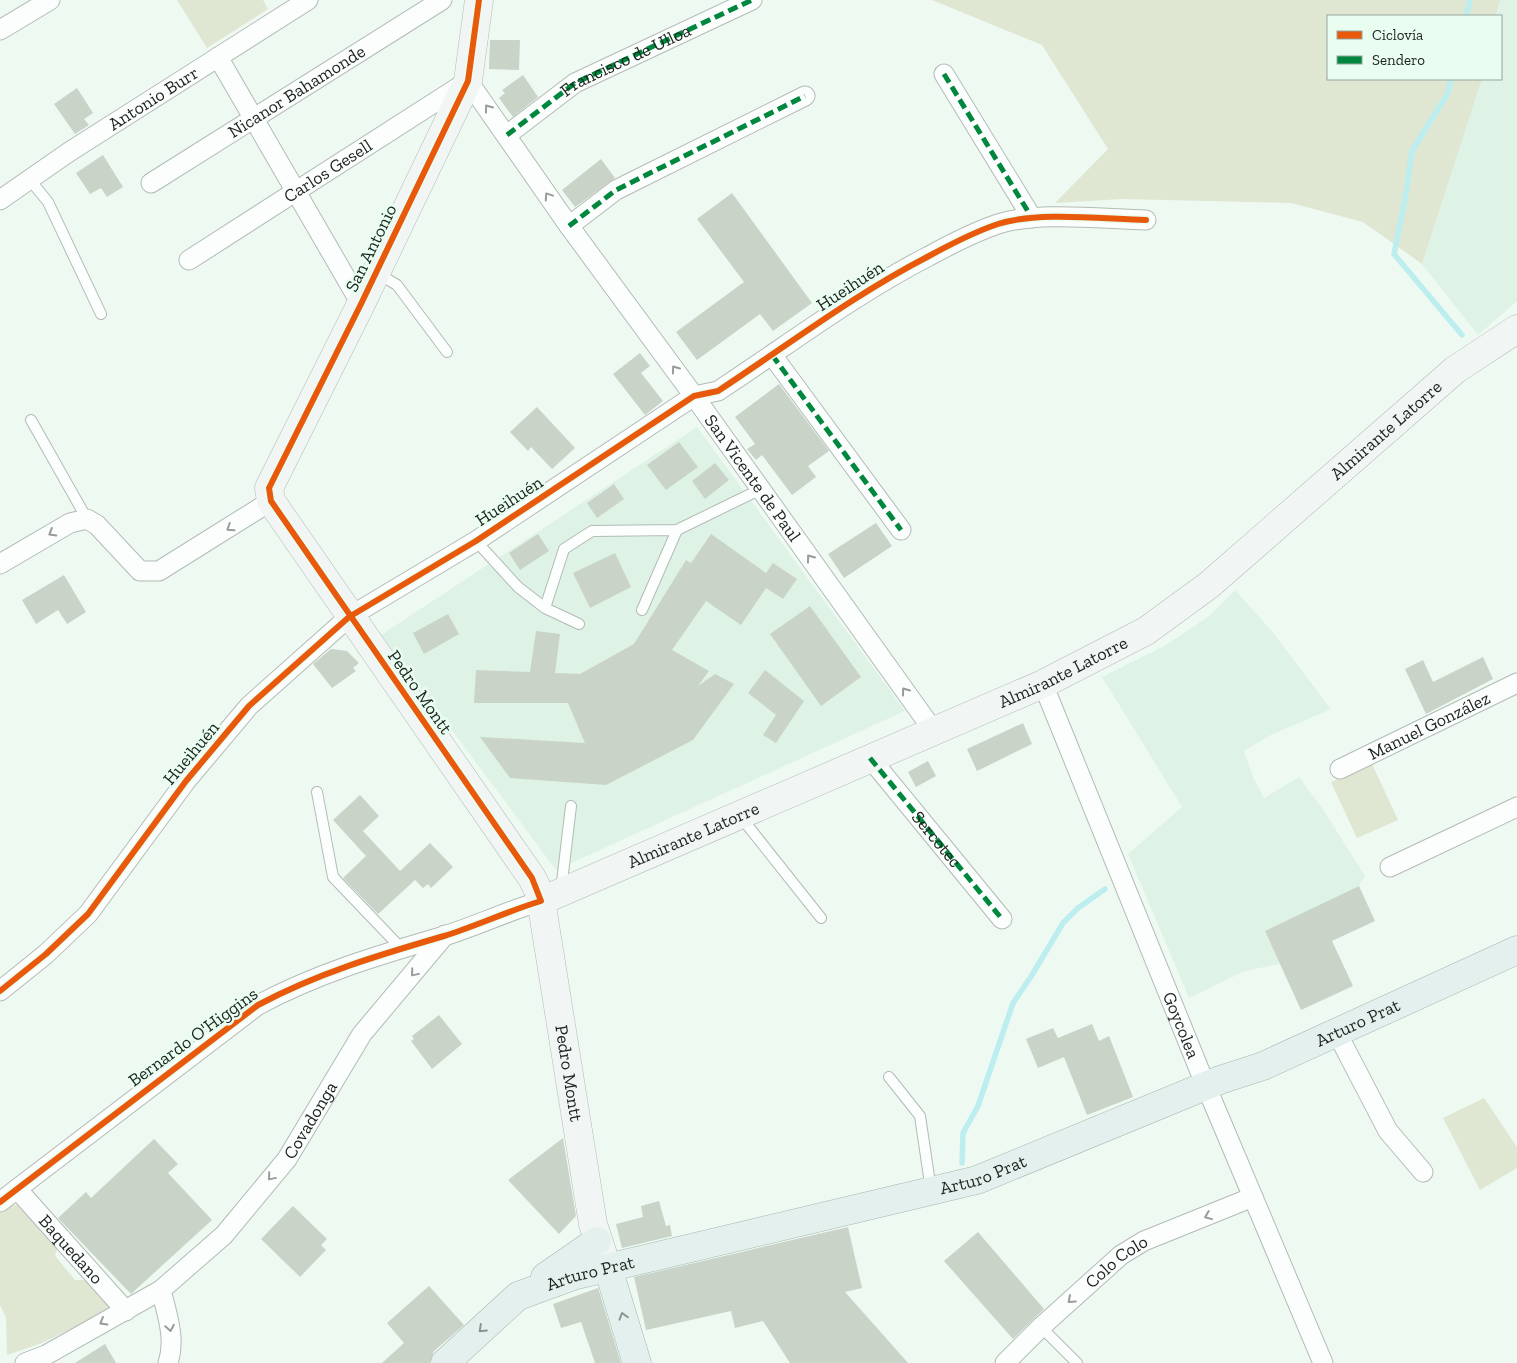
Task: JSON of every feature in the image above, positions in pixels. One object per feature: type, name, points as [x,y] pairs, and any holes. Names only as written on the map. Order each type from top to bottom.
[{"type":"main road","name":"San Antonio","points":[[271,501],[269,488],[361,304],[468,81],[479,0]]},
{"type":"main road","name":"Almirante Latorre","points":[[551,897],[1043,684],[1146,630],[1208,585],[1456,370],[1517,329]]},
{"type":"main road","name":"Pedro Montt","points":[[271,501],[349,617],[532,878],[551,897],[593,1224],[637,1363]]},
{"type":"main road","name":"Arturo Prat","points":[[445,1363],[518,1296],[573,1276],[977,1180],[1207,1086],[1263,1066],[1517,950]]},
{"type":"main road","points":[[518,1296],[597,1241]]},
{"type":"street","points":[[0,30],[50,0]]},
{"type":"street","name":"Nicanor Bahamonde","points":[[152,183],[442,0]]},
{"type":"street","name":"Francisco de Ulloa","points":[[507,135],[575,83],[752,0]]},
{"type":"street","name":"Antonio Burr","points":[[0,200],[69,152],[301,2]]},
{"type":"street","points":[[218,57],[361,304]]},
{"type":"street","points":[[944,74],[1032,218]]},
{"type":"street","name":"San Vicente de Paul","points":[[468,81],[570,226],[933,730]]},
{"type":"street","name":"Carlos Gesell","points":[[189,260],[468,81]]},
{"type":"street","points":[[570,226],[616,190],[805,96]]},
{"type":"street","name":"Hueihuén","points":[[0,991],[46,954],[88,914],[186,781],[250,706],[349,617],[476,541],[694,396],[718,391],[906,268],[957,241],[999,224],[1032,218],[1146,220]]},
{"type":"street","points":[[772,355],[902,530]]},
{"type":"street","points":[[0,564],[70,523],[86,519],[97,525],[140,571],[159,571],[271,501]]},
{"type":"street","name":"Manuel González","points":[[1340,769],[1517,683]]},
{"type":"street","name":"Goycolea","points":[[1043,684],[1253,1198],[1323,1363]]},
{"type":"street","name":"Sercotec","points":[[870,758],[1002,919]]},
{"type":"street","points":[[1390,867],[1517,807]]},
{"type":"street","name":"Bernardo O'Higgins","points":[[0,1202],[258,1005],[297,984],[445,935],[551,897]]},
{"type":"street","name":"Covadonga","points":[[24,1363],[48,1359],[161,1290],[224,1235],[287,1159],[362,1034],[445,935]]},
{"type":"street","points":[[1338,1033],[1388,1131],[1423,1172]]},
{"type":"street","name":"Baquedano","points":[[17,1189],[126,1311]]},
{"type":"street","name":"Colo Colo","points":[[1005,1363],[1041,1327],[1121,1255],[1144,1241],[1253,1198]]},
{"type":"street","points":[[161,1290],[171,1332],[172,1352],[168,1363]]},
{"type":"lane","points":[[30,180],[48,202],[100,314]]},
{"type":"lane","points":[[376,272],[397,285],[447,352]]},
{"type":"lane","points":[[31,420],[86,519]]},
{"type":"lane","points":[[545,608],[564,549],[592,531],[677,530],[761,489]]},
{"type":"lane","points":[[642,610],[677,530]]},
{"type":"lane","points":[[476,541],[518,587],[545,608],[579,624]]},
{"type":"lane","points":[[316,792],[334,877],[401,948]]},
{"type":"lane","points":[[551,897],[571,806]]},
{"type":"lane","points":[[739,815],[821,918]]},
{"type":"lane","points":[[890,1076],[920,1116],[931,1191]]},
{"type":"lane","points":[[1041,1327],[1077,1363]]},
{"type":"shaded area","points":[[177,0],[263,0],[268,9],[207,48]]},
{"type":"shaded area","points":[[932,0],[1500,0],[1496,15],[1327,15],[1327,80],[1482,80],[1422,264],[1363,222],[1291,203],[1122,199],[1055,203],[1108,149],[1042,45]]},
{"type":"shaded area","points":[[1500,0],[1517,0],[1517,301],[1478,335],[1422,264],[1482,80],[1502,80],[1502,15],[1496,15]]},
{"type":"shaded area","points":[[697,427],[905,711],[556,870],[381,635]]},
{"type":"shaded area","points":[[1235,590],[1271,630],[1331,709],[1271,735],[1244,751],[1253,777],[1264,798],[1299,777],[1322,808],[1365,876],[1359,886],[1265,931],[1280,964],[1245,971],[1189,998],[1128,854],[1182,807],[1102,677],[1166,645],[1209,616]]},
{"type":"shaded area","points":[[1372,764],[1398,820],[1357,838],[1331,782]]},
{"type":"shaded area","points":[[1484,1098],[1517,1147],[1517,1168],[1480,1190],[1443,1118]]},
{"type":"shaded area","points":[[10,1205],[22,1205],[58,1246],[55,1256],[75,1280],[88,1280],[111,1309],[42,1343],[7,1355],[6,1318],[0,1305],[0,1212]]},
{"type":"building","points":[[490,40],[520,40],[519,70],[489,69]]},
{"type":"building","points":[[523,75],[538,97],[513,117],[499,98],[505,93],[502,90]]},
{"type":"building","points":[[77,88],[93,113],[84,119],[89,125],[75,134],[54,104]]},
{"type":"building","points":[[103,155],[123,187],[107,197],[101,188],[90,194],[76,173]]},
{"type":"building","points":[[601,159],[615,178],[575,207],[562,190]]},
{"type":"building","points":[[732,193],[812,303],[773,331],[760,314],[697,360],[676,332],[744,282],[697,219]]},
{"type":"building","points":[[640,353],[650,366],[641,373],[663,401],[645,415],[613,374]]},
{"type":"building","points":[[779,384],[829,451],[808,466],[816,477],[792,495],[762,455],[756,460],[747,449],[755,444],[735,417]]},
{"type":"building","points":[[537,407],[575,448],[552,469],[531,447],[528,451],[510,432]]},
{"type":"building","points":[[679,442],[698,467],[666,490],[647,465]]},
{"type":"building","points":[[715,463],[729,480],[705,499],[692,481]]},
{"type":"building","points":[[614,484],[624,499],[597,518],[587,503]]},
{"type":"building","points":[[876,523],[892,546],[844,578],[828,554]]},
{"type":"building","points":[[538,534],[549,551],[520,570],[509,553]]},
{"type":"building","points":[[711,534],[766,573],[773,563],[797,579],[783,599],[766,588],[741,625],[706,601],[672,650],[709,671],[698,686],[715,674],[734,684],[693,740],[606,785],[510,778],[480,737],[585,743],[568,703],[474,703],[476,670],[530,672],[536,631],[560,634],[555,673],[580,674],[634,644],[686,560],[691,563]]},
{"type":"building","points":[[615,553],[631,587],[590,608],[573,573]]},
{"type":"building","points":[[64,575],[86,612],[67,624],[58,610],[36,624],[22,600]]},
{"type":"building","points":[[810,606],[861,677],[821,706],[770,634]]},
{"type":"building","points":[[448,614],[459,634],[424,654],[413,633]]},
{"type":"building","points":[[331,649],[347,651],[359,663],[353,668],[356,671],[332,688],[313,664]]},
{"type":"building","points":[[1483,657],[1493,679],[1426,714],[1405,669],[1423,660],[1433,682]]},
{"type":"building","points":[[765,670],[804,701],[776,743],[763,735],[776,715],[748,693]]},
{"type":"building","points":[[1023,723],[1032,744],[977,771],[967,749]]},
{"type":"building","points":[[928,761],[936,776],[916,787],[908,772]]},
{"type":"building","points":[[360,795],[379,816],[363,831],[400,871],[430,843],[453,867],[431,888],[428,884],[423,888],[415,880],[378,914],[343,878],[366,856],[333,820]]},
{"type":"building","points":[[1359,886],[1375,921],[1332,941],[1353,986],[1301,1010],[1265,931]]},
{"type":"building","points":[[439,1015],[462,1044],[432,1069],[411,1041],[414,1039],[412,1036]]},
{"type":"building","points":[[1092,1024],[1099,1041],[1109,1036],[1133,1097],[1087,1115],[1064,1057],[1038,1068],[1026,1039],[1053,1028],[1058,1038]]},
{"type":"building","points":[[563,1138],[576,1216],[559,1234],[508,1180]]},
{"type":"building","points":[[154,1139],[178,1164],[168,1173],[212,1220],[131,1294],[58,1218],[86,1192],[91,1198]]},
{"type":"building","points":[[659,1201],[666,1226],[670,1225],[672,1236],[622,1248],[616,1224],[643,1217],[641,1206]]},
{"type":"building","points":[[293,1206],[327,1239],[321,1245],[326,1250],[300,1277],[261,1239]]},
{"type":"building","points":[[848,1227],[862,1288],[845,1292],[908,1363],[790,1363],[763,1321],[735,1328],[731,1311],[646,1330],[634,1277]]},
{"type":"building","points":[[978,1232],[1044,1309],[1013,1339],[944,1261]]},
{"type":"building","points":[[429,1286],[464,1325],[434,1351],[430,1363],[382,1363],[404,1343],[387,1323]]},
{"type":"building","points":[[598,1288],[621,1363],[595,1363],[581,1322],[561,1328],[553,1304]]},
{"type":"building","points":[[105,1344],[116,1363],[75,1363]]},
{"type":"waterway","points":[[1466,15],[1470,0]]},
{"type":"waterway","points":[[1451,80],[1448,93],[1412,151],[1405,200],[1394,254],[1462,335]]},
{"type":"waterway","points":[[962,1163],[963,1133],[978,1106],[1013,1003],[1063,923],[1078,908],[1105,889]]},
{"type":"marked path","points":[[507,135],[575,83],[752,0]]},
{"type":"marked path","points":[[944,74],[1032,218]]},
{"type":"marked path","points":[[569,226],[616,190],[805,96]]},
{"type":"marked path","points":[[772,355],[901,530]]},
{"type":"marked path","points":[[870,758],[1002,919]]},
{"type":"cycle path","points":[[0,1202],[258,1005],[326,974],[456,932],[541,901],[532,878],[271,501],[269,488],[361,304],[468,81],[479,0]]},
{"type":"cycle path","points":[[0,991],[46,954],[88,914],[186,781],[249,706],[349,617],[476,541],[694,396],[718,391],[822,320],[902,271],[954,243],[998,224],[1014,220],[1051,217],[1146,220]]}]
